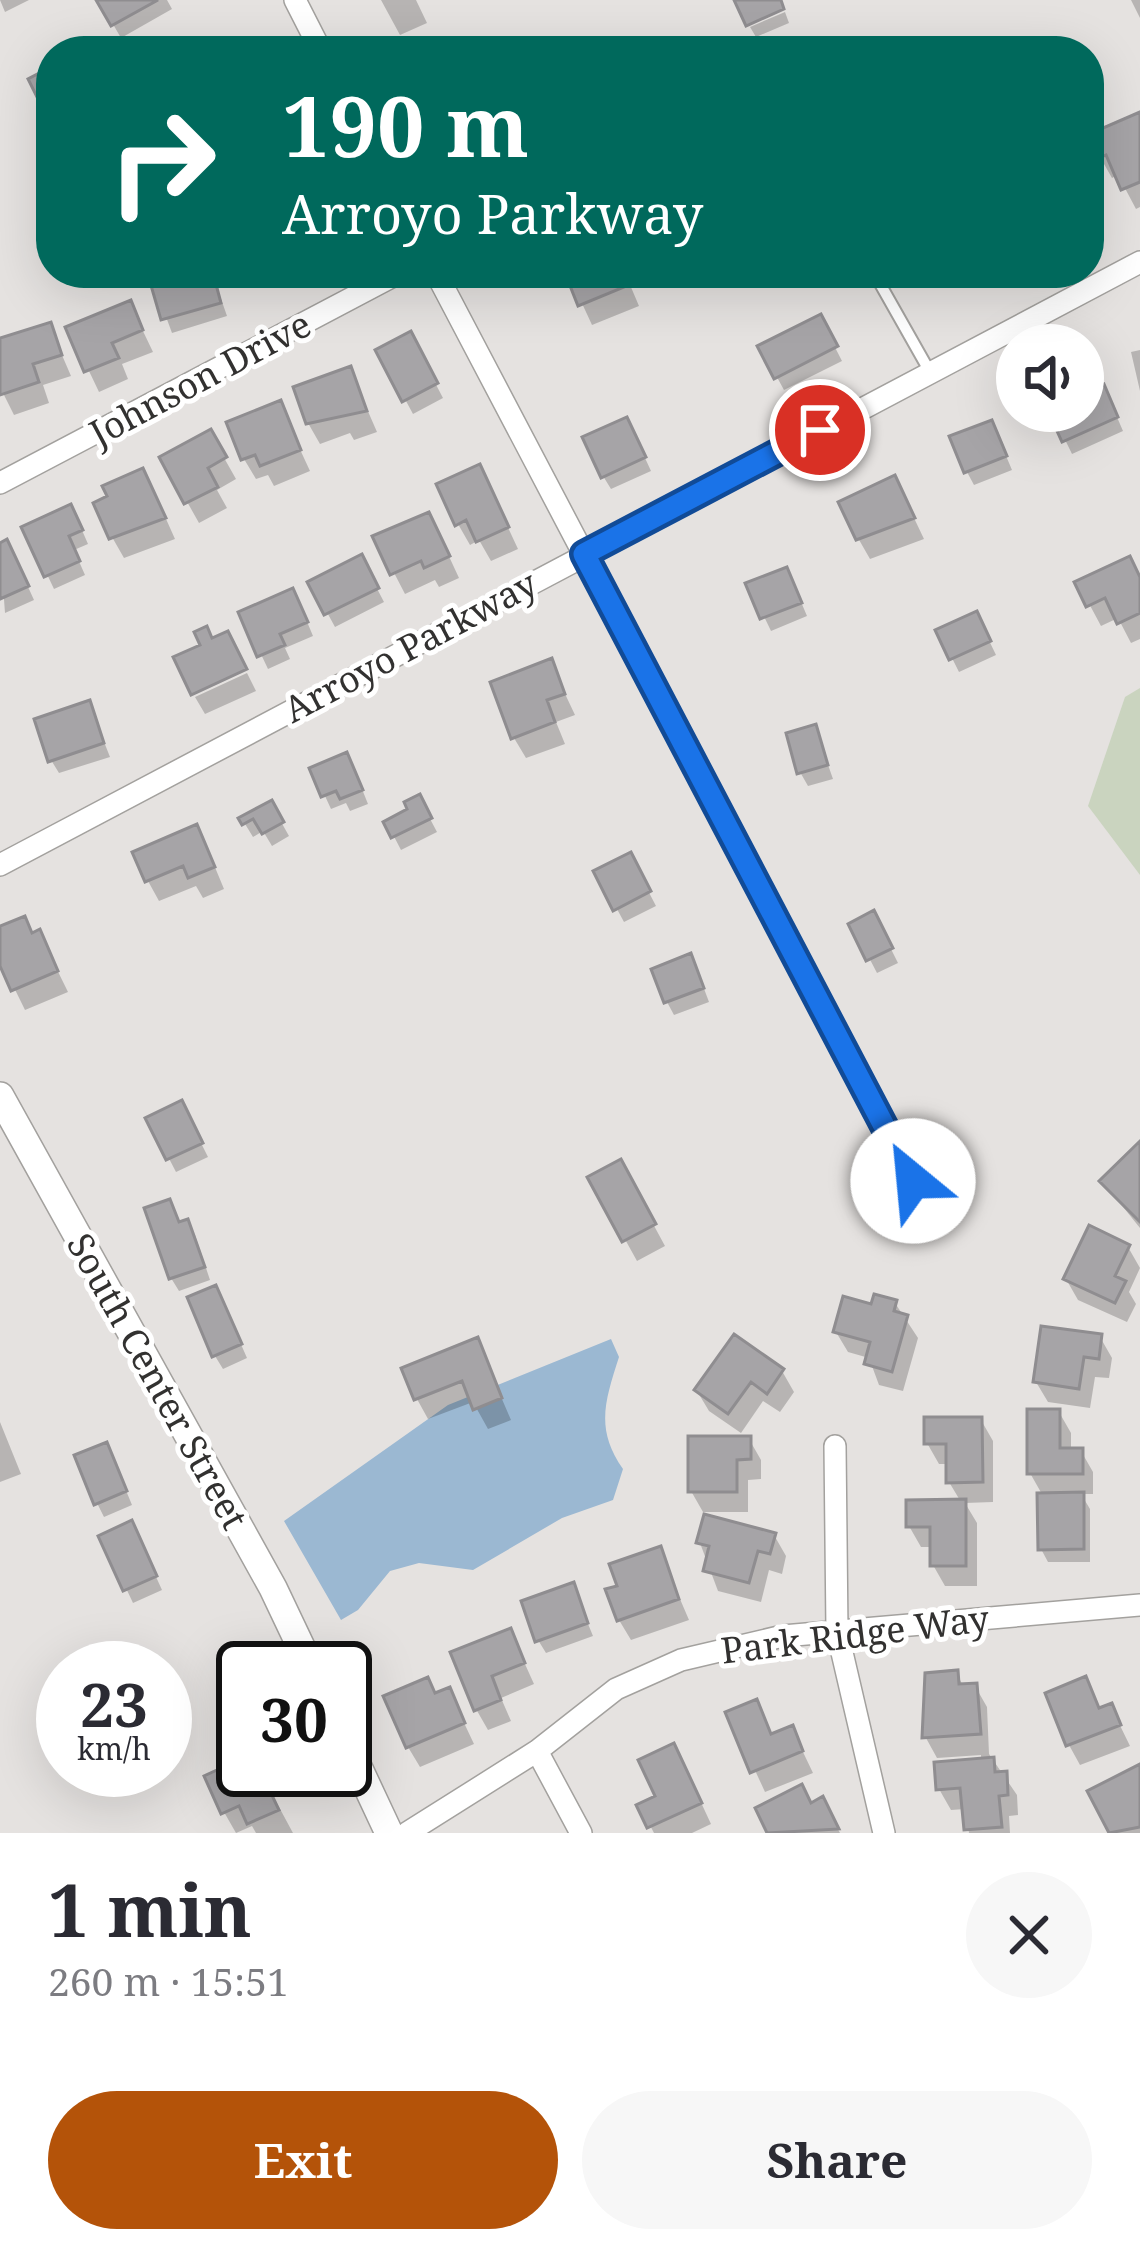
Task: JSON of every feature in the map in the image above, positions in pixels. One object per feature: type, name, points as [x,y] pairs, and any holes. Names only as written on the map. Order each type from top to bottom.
[{"type":"street","points":[[295,0],[313,36]]},
{"type":"street","name":"Arroyo Parkway","points":[[1104,281],[1140,262]]},
{"type":"street","name":"Johnson Drive","points":[[0,482],[370,288]]},
{"type":"street","points":[[444,288],[913,1181]]},
{"type":"street","name":"Arroyo Parkway","points":[[0,865],[1090,288]]},
{"type":"street","name":"South Center Street","points":[[0,1096],[298,1641]]},
{"type":"street","points":[[835,1446],[837,1630],[884,1833]]},
{"type":"street","name":"Park Ridge Way","points":[[406,1833],[537,1751],[616,1689],[681,1660],[783,1636],[1140,1605]]},
{"type":"street","points":[[537,1751],[581,1833]]},
{"type":"street","points":[[372,1797],[389,1833]]},
{"type":"lane","points":[[882,288],[930,372]]},
{"type":"green space","points":[[1140,688],[1140,875],[1088,806],[1125,697]]},
{"type":"water","points":[[611,1339],[619,1357],[607,1401],[606,1428],[623,1469],[613,1500],[562,1518],[473,1570],[419,1563],[390,1571],[358,1610],[341,1620],[284,1521],[448,1405]]},
{"type":"building","points":[[96,0],[158,0],[111,26]]},
{"type":"building","points":[[734,0],[781,0],[784,9],[746,26]]},
{"type":"building","points":[[1140,112],[1140,182],[1121,190],[1104,156],[1104,128]]},
{"type":"building","points":[[152,288],[217,288],[221,303],[161,320]]},
{"type":"building","points":[[571,288],[622,288],[578,306]]},
{"type":"building","points":[[131,300],[143,330],[112,343],[119,358],[84,372],[65,327]]},
{"type":"building","points":[[821,314],[838,346],[774,379],[757,346]]},
{"type":"building","points":[[51,322],[62,355],[33,364],[39,382],[0,395],[0,338]]},
{"type":"building","points":[[411,331],[438,383],[402,402],[375,350]]},
{"type":"building","points":[[351,366],[367,411],[306,424],[293,387]]},
{"type":"building","points":[[1104,384],[1118,417],[1104,423]]},
{"type":"building","points":[[281,400],[301,450],[260,466],[255,455],[241,460],[226,422]]},
{"type":"building","points":[[627,417],[646,457],[601,478],[582,437]]},
{"type":"building","points":[[992,420],[1007,456],[964,473],[949,436]]},
{"type":"building","points":[[211,429],[227,457],[208,468],[218,487],[184,504],[159,457]]},
{"type":"building","points":[[1057,432],[1084,432],[1062,442]]},
{"type":"building","points":[[480,464],[509,527],[476,542],[466,520],[455,526],[436,484]]},
{"type":"building","points":[[143,468],[166,518],[109,539],[93,503],[107,496],[102,486]]},
{"type":"building","points":[[895,475],[915,518],[856,540],[838,502]]},
{"type":"building","points":[[71,504],[83,530],[69,536],[80,561],[44,577],[21,527]]},
{"type":"building","points":[[429,512],[450,556],[424,568],[421,561],[390,575],[372,536]]},
{"type":"building","points":[[7,539],[29,586],[0,599],[0,543]]},
{"type":"building","points":[[362,554],[379,588],[324,615],[307,582]]},
{"type":"building","points":[[1130,556],[1140,577],[1140,613],[1117,624],[1105,598],[1086,607],[1074,582]]},
{"type":"building","points":[[787,567],[802,603],[760,619],[745,583]]},
{"type":"building","points":[[293,588],[308,622],[280,634],[285,645],[257,657],[238,612]]},
{"type":"building","points":[[977,611],[991,641],[949,660],[935,630]]},
{"type":"building","points":[[207,626],[212,638],[228,631],[247,669],[191,695],[173,657],[200,645],[194,632]]},
{"type":"building","points":[[552,658],[565,694],[547,700],[555,722],[511,739],[490,682]]},
{"type":"building","points":[[90,700],[104,743],[48,762],[34,719]]},
{"type":"building","points":[[816,724],[828,765],[797,774],[786,733]]},
{"type":"building","points":[[347,752],[363,790],[340,799],[336,791],[321,797],[309,768]]},
{"type":"building","points":[[420,794],[432,818],[391,838],[383,822],[407,809],[404,802]]},
{"type":"building","points":[[272,800],[284,822],[262,834],[253,819],[242,825],[238,818]]},
{"type":"building","points":[[197,824],[215,867],[188,878],[183,866],[145,882],[132,852]]},
{"type":"building","points":[[631,852],[651,891],[613,911],[593,871]]},
{"type":"building","points":[[874,910],[893,948],[866,961],[848,924]]},
{"type":"building","points":[[25,916],[32,933],[40,929],[58,971],[11,991],[0,966],[0,926]]},
{"type":"building","points":[[691,953],[704,988],[664,1003],[651,969]]},
{"type":"building","points":[[182,1100],[203,1143],[166,1160],[145,1118]]},
{"type":"building","points":[[1140,1141],[1140,1222],[1099,1181]]},
{"type":"building","points":[[621,1159],[656,1224],[622,1242],[587,1177]]},
{"type":"building","points":[[170,1199],[179,1222],[188,1219],[205,1267],[169,1279],[144,1208]]},
{"type":"building","points":[[1089,1225],[1130,1245],[1115,1276],[1126,1281],[1115,1303],[1063,1279]]},
{"type":"building","points":[[216,1285],[242,1344],[212,1357],[187,1297]]},
{"type":"building","points":[[874,1294],[897,1300],[894,1311],[908,1315],[892,1372],[864,1364],[870,1342],[833,1332],[843,1296],[871,1304]]},
{"type":"building","points":[[1041,1326],[1102,1334],[1099,1359],[1084,1357],[1079,1389],[1033,1382]]},
{"type":"building","points":[[734,1334],[784,1369],[767,1394],[751,1382],[728,1414],[694,1390]]},
{"type":"building","points":[[478,1337],[502,1398],[473,1410],[462,1381],[414,1400],[401,1368]]},
{"type":"building","points":[[1027,1409],[1060,1409],[1060,1448],[1083,1448],[1083,1474],[1027,1474]]},
{"type":"building","points":[[924,1417],[982,1417],[983,1482],[946,1483],[946,1444],[924,1444]]},
{"type":"building","points":[[688,1436],[751,1436],[751,1459],[737,1460],[737,1492],[688,1492]]},
{"type":"building","points":[[107,1442],[127,1491],[94,1505],[74,1455]]},
{"type":"building","points":[[1084,1492],[1084,1549],[1038,1550],[1037,1493]]},
{"type":"building","points":[[966,1499],[966,1566],[930,1566],[930,1527],[906,1527],[906,1500]]},
{"type":"building","points":[[704,1514],[776,1533],[770,1554],[758,1551],[749,1583],[703,1571],[709,1546],[696,1543]]},
{"type":"building","points":[[132,1520],[157,1576],[123,1591],[98,1536]]},
{"type":"building","points":[[661,1546],[679,1599],[617,1621],[605,1589],[617,1586],[609,1564]]},
{"type":"building","points":[[574,1582],[588,1623],[535,1642],[521,1601]]},
{"type":"building","points":[[511,1628],[525,1663],[492,1676],[501,1700],[474,1711],[450,1652]]},
{"type":"building","points":[[958,1670],[959,1684],[977,1683],[981,1734],[922,1738],[925,1673]]},
{"type":"building","points":[[1086,1676],[1099,1708],[1112,1703],[1121,1725],[1066,1746],[1045,1693]]},
{"type":"building","points":[[428,1677],[435,1693],[450,1687],[465,1723],[406,1748],[383,1696]]},
{"type":"building","points":[[757,1699],[771,1734],[793,1725],[803,1751],[750,1773],[725,1712]]},
{"type":"building","points":[[674,1743],[702,1803],[647,1828],[636,1805],[655,1796],[638,1760]]},
{"type":"building","points":[[994,1757],[995,1772],[1007,1771],[1008,1795],[999,1796],[1002,1827],[964,1830],[960,1788],[936,1790],[934,1762]]},
{"type":"building","points":[[1140,1764],[1140,1827],[1109,1833],[1087,1791]]},
{"type":"building","points":[[216,1770],[216,1797],[273,1797],[279,1810],[247,1824],[239,1806],[221,1814],[204,1776]]},
{"type":"building","points":[[802,1784],[811,1803],[823,1796],[839,1829],[767,1833],[755,1808]]},
{"type":"route","points":[[820,430],[584,554],[913,1181]]}]
